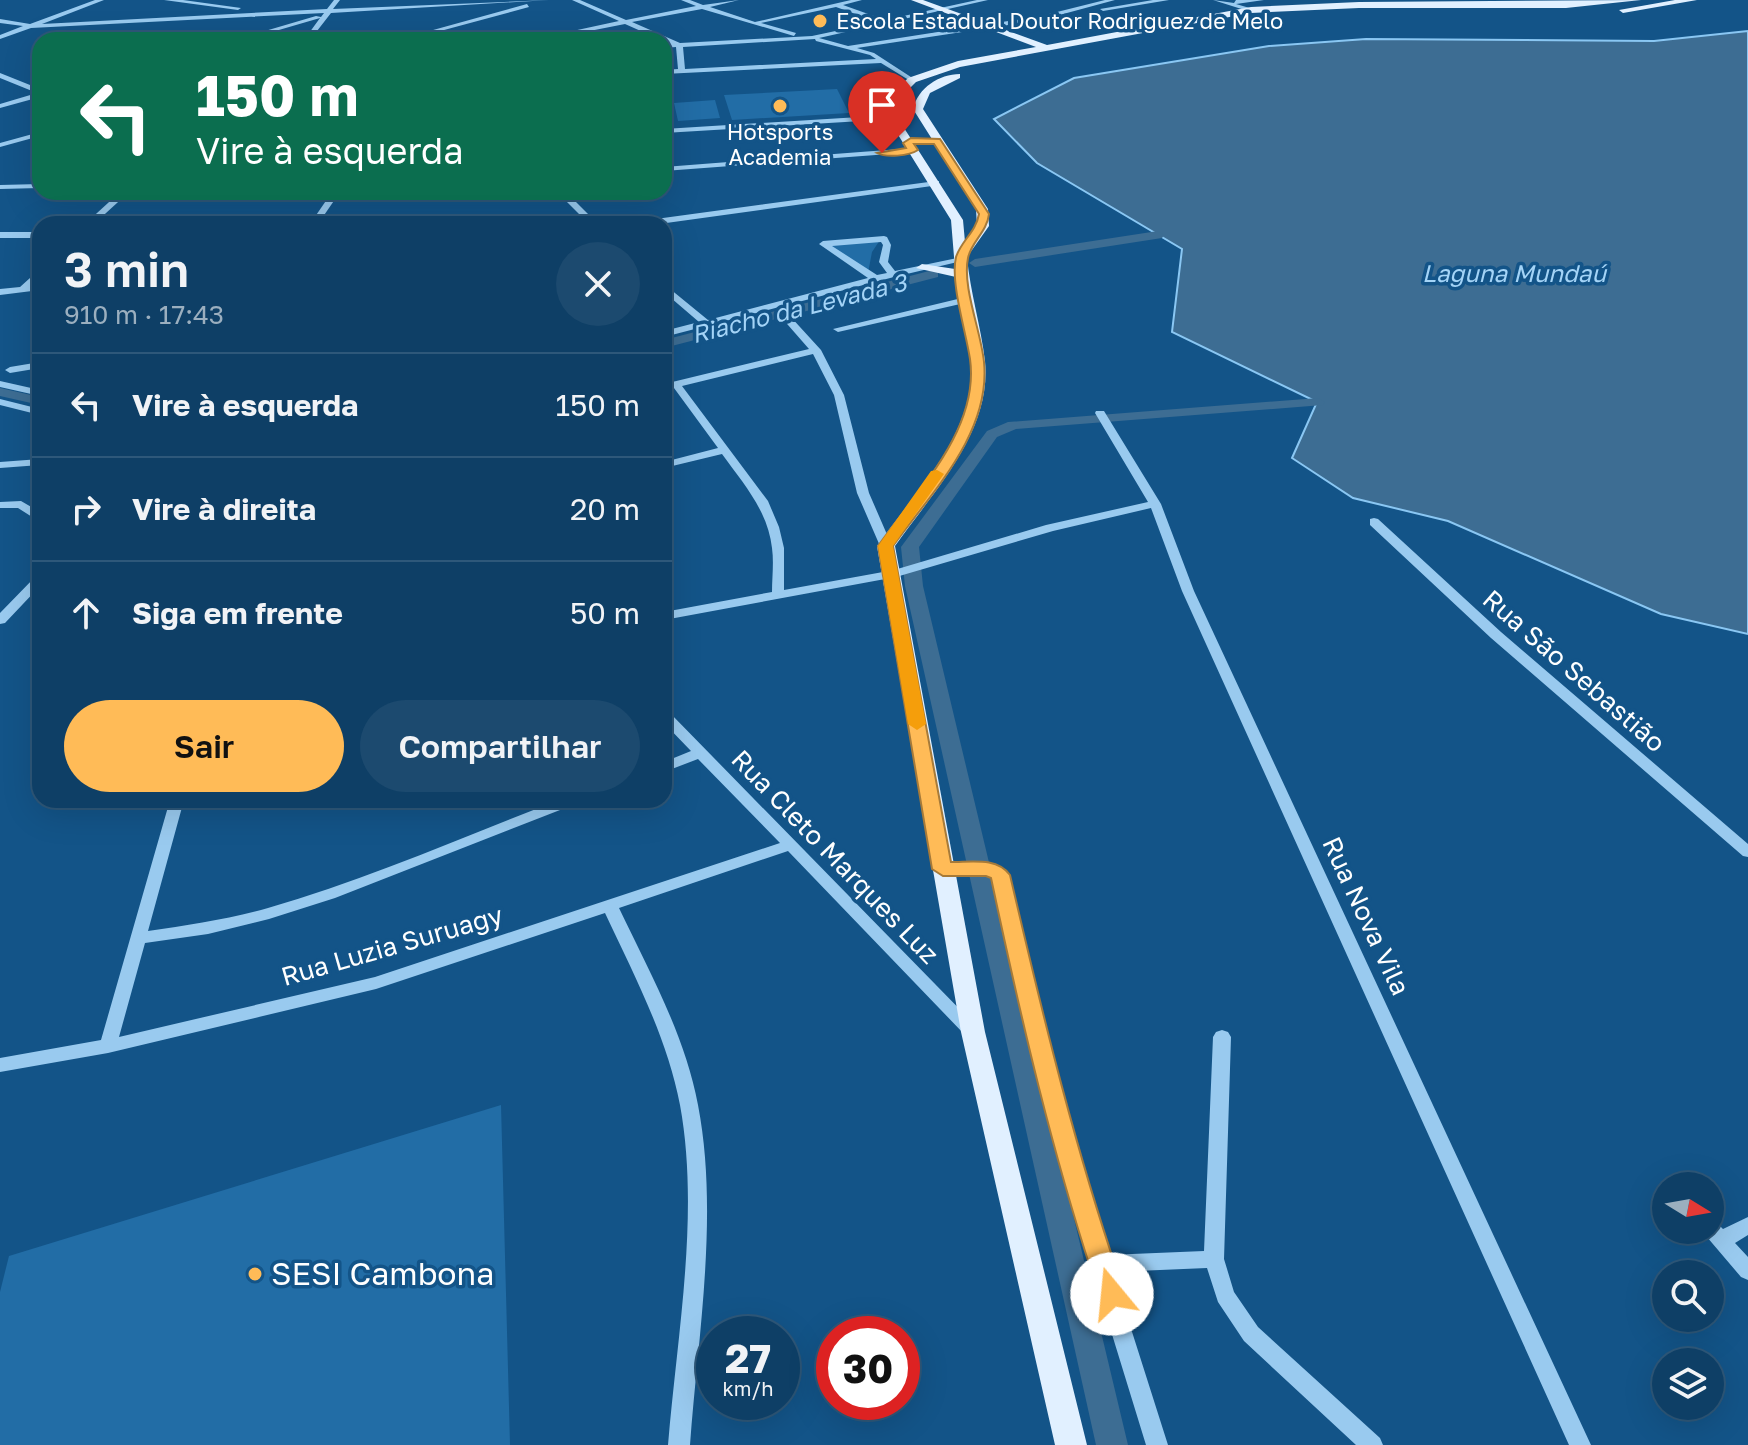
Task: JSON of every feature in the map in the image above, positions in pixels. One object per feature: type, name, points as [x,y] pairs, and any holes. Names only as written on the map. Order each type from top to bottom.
[{"type":"main road","points":[[915,0],[1045,47]]},
{"type":"main road","points":[[917,269],[962,259],[983,226],[984,214],[920,116],[919,102],[928,90],[950,78],[1229,21],[1400,9],[1637,0]]},
{"type":"main road","points":[[1071,1445],[973,1032],[886,546],[953,452],[971,421],[978,364],[966,300],[957,220],[892,117],[891,101],[912,80],[958,64],[1251,10],[1355,2],[1400,9],[1597,12],[1693,0]]},
{"type":"main road","points":[[1271,8],[1284,15]]},
{"type":"main road","points":[[908,142],[933,136]]},
{"type":"street","points":[[0,37],[101,0]]},
{"type":"street","points":[[167,0],[278,13]]},
{"type":"street","points":[[313,32],[337,0]]},
{"type":"street","points":[[426,5],[444,0]]},
{"type":"street","points":[[0,21],[32,26],[548,0]]},
{"type":"street","points":[[430,32],[548,0]]},
{"type":"street","points":[[575,0],[648,32]]},
{"type":"street","points":[[684,0],[752,23],[850,47],[883,61],[912,80]]},
{"type":"street","points":[[577,32],[736,0]]},
{"type":"street","points":[[752,23],[859,0]]},
{"type":"street","points":[[672,45],[812,38],[985,0]]},
{"type":"street","points":[[1041,18],[1112,0]]},
{"type":"street","points":[[850,47],[1166,0]]},
{"type":"street","points":[[1216,0],[1261,0]]},
{"type":"street","points":[[1231,2],[1251,10]]},
{"type":"street","points":[[837,5],[885,22]]},
{"type":"street","points":[[200,17],[221,6]]},
{"type":"street","points":[[265,32],[328,13]]},
{"type":"street","points":[[780,40],[785,66]]},
{"type":"street","points":[[672,42],[679,45]]},
{"type":"street","points":[[679,45],[682,71]]},
{"type":"street","points":[[672,72],[883,61]]},
{"type":"street","points":[[0,75],[32,90]]},
{"type":"street","points":[[0,106],[32,96]]},
{"type":"street","points":[[672,131],[892,117]]},
{"type":"street","points":[[0,145],[32,136]]},
{"type":"street","points":[[672,168],[908,142]]},
{"type":"street","points":[[672,220],[936,183]]},
{"type":"street","points":[[0,187],[32,186]]},
{"type":"street","points":[[98,216],[116,200]]},
{"type":"street","points":[[569,200],[586,216]]},
{"type":"street","points":[[0,235],[32,235]]},
{"type":"street","points":[[876,279],[823,244],[884,239],[887,245],[883,262],[893,274]]},
{"type":"street","points":[[672,332],[917,269],[949,257],[962,259]]},
{"type":"street","points":[[23,289],[32,280]]},
{"type":"street","points":[[0,292],[32,288]]},
{"type":"street","points":[[672,294],[706,323]]},
{"type":"street","points":[[838,329],[966,300]]},
{"type":"street","points":[[786,317],[816,350],[839,395],[863,493],[886,546]]},
{"type":"street","points":[[672,385],[816,350]]},
{"type":"street","points":[[10,370],[32,366]]},
{"type":"street","points":[[0,384],[32,391]]},
{"type":"street","points":[[672,387],[762,501],[778,548],[778,593]]},
{"type":"street","points":[[0,402],[32,410]]},
{"type":"street","name":"Rua Nova Vila","points":[[1103,416],[1155,504],[1188,591],[1580,1445]]},
{"type":"street","points":[[672,463],[724,450]]},
{"type":"street","points":[[0,465],[32,463]]},
{"type":"street","points":[[0,505],[21,504],[32,512]]},
{"type":"street","points":[[672,614],[893,573],[1050,528],[1155,504]]},
{"type":"street","name":"Rua São Sebastião","points":[[1374,522],[1487,627],[1748,852]]},
{"type":"street","points":[[0,620],[32,587]]},
{"type":"street","name":"Rua Cleto Marques Luz","points":[[672,723],[973,1032]]},
{"type":"street","points":[[672,764],[700,753]]},
{"type":"street","points":[[108,1046],[175,808]]},
{"type":"street","points":[[139,938],[208,928],[284,908],[552,808]]},
{"type":"street","name":"Rua Luzia Suruagy","points":[[0,1065],[108,1046],[376,983],[790,845]]},
{"type":"street","points":[[943,869],[992,869],[1000,875],[1040,1053],[1089,1227],[1157,1445]]},
{"type":"street","points":[[610,907],[673,1050],[693,1134],[694,1273],[679,1445]]},
{"type":"street","points":[[1222,1037],[1214,1259],[1225,1296],[1251,1334],[1372,1445]]},
{"type":"street","points":[[1724,1232],[1748,1225]]},
{"type":"street","points":[[1723,1244],[1748,1271]]},
{"type":"street","points":[[1103,1264],[1214,1259]]},
{"type":"shaded area","points":[[837,89],[849,113],[732,120],[724,95]]},
{"type":"shaded area","points":[[715,100],[720,118],[678,121],[674,103]]},
{"type":"shaded area","points":[[880,240],[872,252],[868,273],[820,245]]},
{"type":"shaded area","name":"SESI Cambona","points":[[501,1105],[510,1445],[0,1445],[0,1292],[9,1256]]},
{"type":"water","name":"Laguna Mundaú","points":[[1748,31],[1748,634],[1661,614],[1448,521],[1353,498],[1292,458],[1317,402],[1172,332],[1182,249],[1037,163],[994,119],[1074,78],[1269,46],[1366,39],[1654,41]]},
{"type":"waterway","name":"Riacho da Levada 3","points":[[975,263],[1158,235]]},
{"type":"waterway","name":"Riacho da Levada 3","points":[[672,342],[933,274]]},
{"type":"waterway","name":"Riacho da Levada 3","points":[[0,392],[32,399]]},
{"type":"waterway","points":[[1112,1445],[914,586],[910,547],[992,434],[1013,425],[1318,402]]},
{"type":"slow traffic","points":[[917,724],[886,546],[937,474]]},
{"type":"place","name":"Escola Estadual Doutor Rodriguez de Melo","points":[[820,21]]},
{"type":"place","name":"Hotsports Academia","points":[[780,106]]},
{"type":"place","name":"SESI Cambona","points":[[255,1274]]},
{"type":"route","points":[[882,153],[913,150],[908,143],[915,141],[937,141],[984,214],[983,226],[962,255],[962,274],[978,364],[971,421],[953,452],[886,546],[889,574],[943,869],[995,869],[1000,875],[1040,1053],[1089,1227],[1112,1294]]}]
